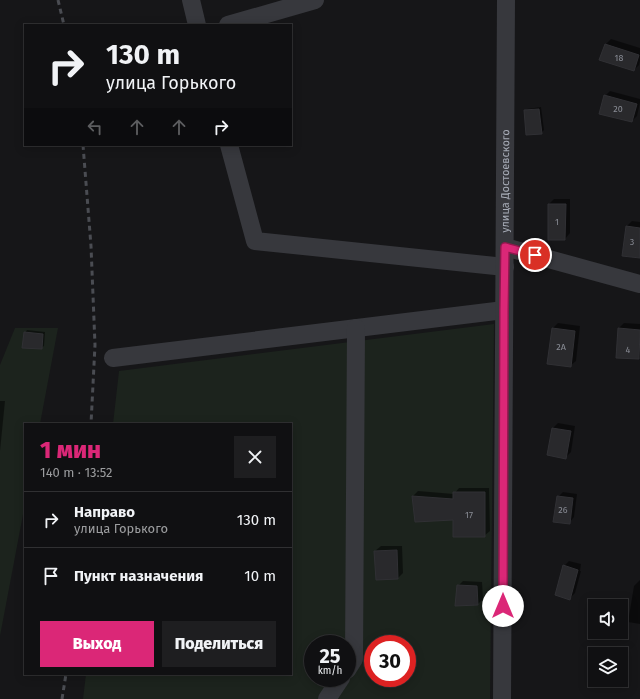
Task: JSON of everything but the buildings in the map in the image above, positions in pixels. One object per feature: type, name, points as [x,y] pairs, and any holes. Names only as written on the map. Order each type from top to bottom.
[{"type":"street","points":[[191,0],[198,24]]},
{"type":"street","points":[[231,24],[315,0]]},
{"type":"street","name":"улица Достоевского","points":[[502,699],[506,0]]},
{"type":"street","points":[[230,146],[255,241],[505,267]]},
{"type":"street","points":[[505,247],[640,284]]},
{"type":"street","points":[[113,358],[504,310]]},
{"type":"street","points":[[354,635],[356,328]]},
{"type":"street","points":[[327,699],[335,687]]},
{"type":"shaded area","points":[[494,324],[490,699],[83,699],[86,675],[292,675],[292,423],[113,423],[119,371]]},
{"type":"shaded area","points":[[15,328],[58,328],[40,423],[24,423],[24,509],[0,636],[0,365]]},
{"type":"railway","points":[[58,0],[64,24]]},
{"type":"railway","points":[[83,146],[91,246],[95,345],[91,423]]},
{"type":"railway","points":[[62,699],[66,675]]},
{"type":"route","points":[[503,606],[505,247],[535,255]]}]
